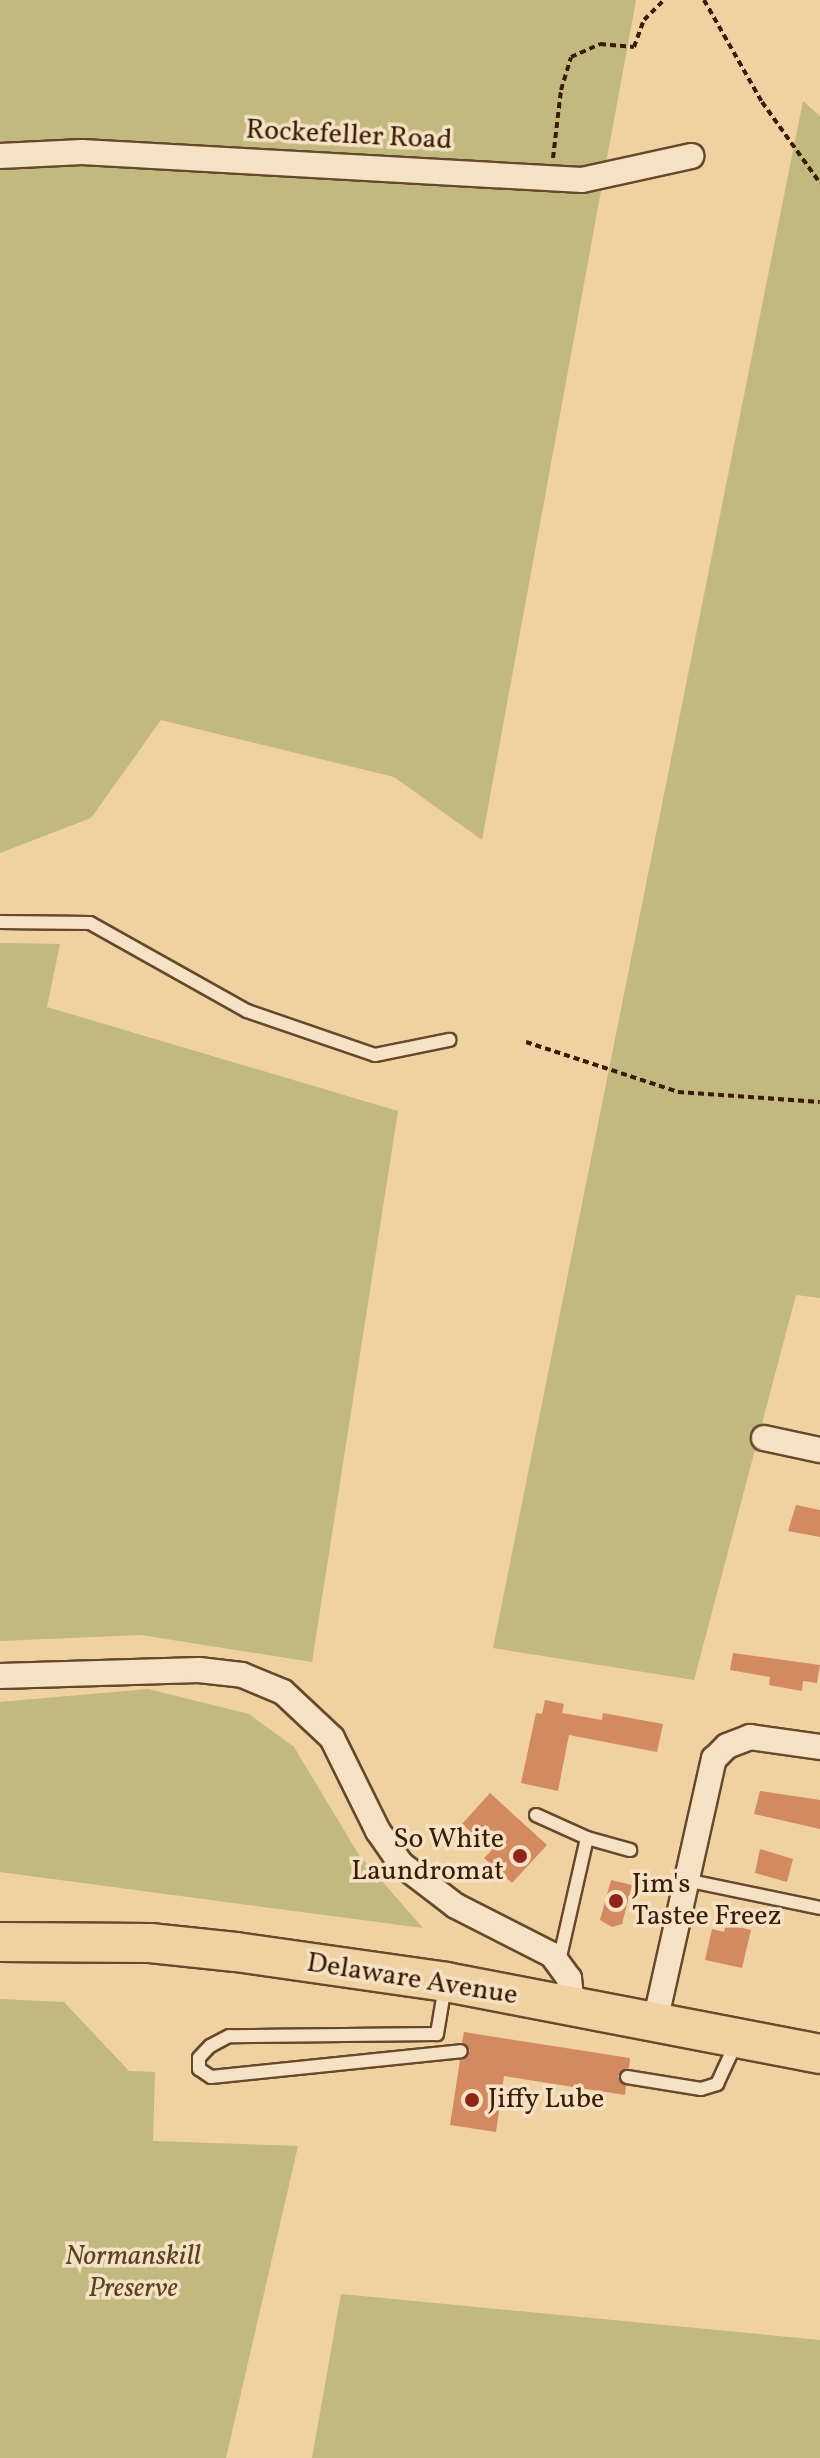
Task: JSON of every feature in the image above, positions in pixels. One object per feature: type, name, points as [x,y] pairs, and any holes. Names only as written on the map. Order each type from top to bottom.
[{"type":"main road","name":"Delaware Avenue","points":[[0,1942],[150,1943],[446,1982],[820,2054]]},
{"type":"street","name":"Rockefeller Road","points":[[0,156],[82,152],[550,177],[610,176],[691,156]]},
{"type":"street","points":[[764,1438],[820,1450]]},
{"type":"street","points":[[0,1676],[199,1670],[270,1685],[325,1728],[378,1831],[401,1864],[441,1897],[559,1961],[569,1978],[572,2006]]},
{"type":"street","points":[[655,2022],[710,1767],[727,1746],[755,1737],[820,1747]]},
{"type":"lane","points":[[0,922],[90,923],[247,1011],[375,1055],[449,1040]]},
{"type":"lane","points":[[536,1815],[587,1838],[630,1850]]},
{"type":"lane","points":[[559,1961],[587,1838]]},
{"type":"lane","points":[[686,1880],[820,1908]]},
{"type":"lane","points":[[446,1982],[437,2034],[229,2036],[204,2052],[199,2069],[211,2077],[461,2051]]},
{"type":"lane","points":[[627,2077],[701,2089],[717,2084],[738,2038]]},
{"type":"path","points":[[550,177],[561,90],[571,57],[600,44],[634,47],[644,20],[664,0]]},
{"type":"path","points":[[704,0],[762,102],[820,183]]},
{"type":"path","points":[[526,1042],[678,1092],[820,1102]]},
{"type":"green space","points":[[0,0],[636,0],[482,840],[394,777],[161,720],[91,818],[0,853]]},
{"type":"green space","points":[[803,101],[820,116],[820,1298],[796,1295],[694,1680],[493,1648]]},
{"type":"green space","points":[[0,943],[60,944],[47,1007],[398,1111],[312,1662],[141,1635],[0,1641]]},
{"type":"green space","points":[[148,1689],[249,1714],[294,1747],[359,1855],[423,1928],[0,1872],[0,1702]]},
{"type":"green space","name":"Normanskill Preserve","points":[[0,1999],[64,2002],[129,2071],[155,2072],[153,2141],[298,2146],[226,2458],[0,2458]]},
{"type":"green space","points":[[341,2294],[820,2340],[820,2458],[312,2458]]},
{"type":"building","points":[[796,1505],[820,1510],[820,1537],[788,1531]]},
{"type":"building","points":[[733,1653],[820,1665],[817,1683],[803,1681],[802,1691],[769,1685],[770,1677],[730,1670]]},
{"type":"building","points":[[545,1700],[564,1704],[562,1713],[602,1720],[603,1713],[663,1724],[657,1752],[569,1735],[558,1791],[521,1783],[536,1713],[542,1714]]},
{"type":"building","points":[[760,1791],[820,1800],[820,1829],[754,1814]]},
{"type":"building","points":[[490,1793],[547,1845],[512,1883],[484,1858],[492,1850],[462,1824]]},
{"type":"building","points":[[760,1849],[793,1859],[787,1882],[755,1873]]},
{"type":"building","name":"Jim's Tastee Freez","points":[[611,1880],[632,1885],[622,1924],[612,1927],[600,1920]]},
{"type":"building","points":[[726,1924],[751,1930],[742,1968],[705,1960],[712,1929],[724,1932]]},
{"type":"building","points":[[464,2032],[630,2058],[629,2068],[618,2076],[626,2086],[625,2095],[504,2076],[496,2132],[450,2125],[460,2060],[470,2051],[462,2042]]},
{"type":"place","name":"So White Laundromat","points":[[520,1856]]},
{"type":"place","name":"Jim's Tastee Freez","points":[[616,1901]]},
{"type":"place","name":"Jiffy Lube","points":[[472,2100]]}]
